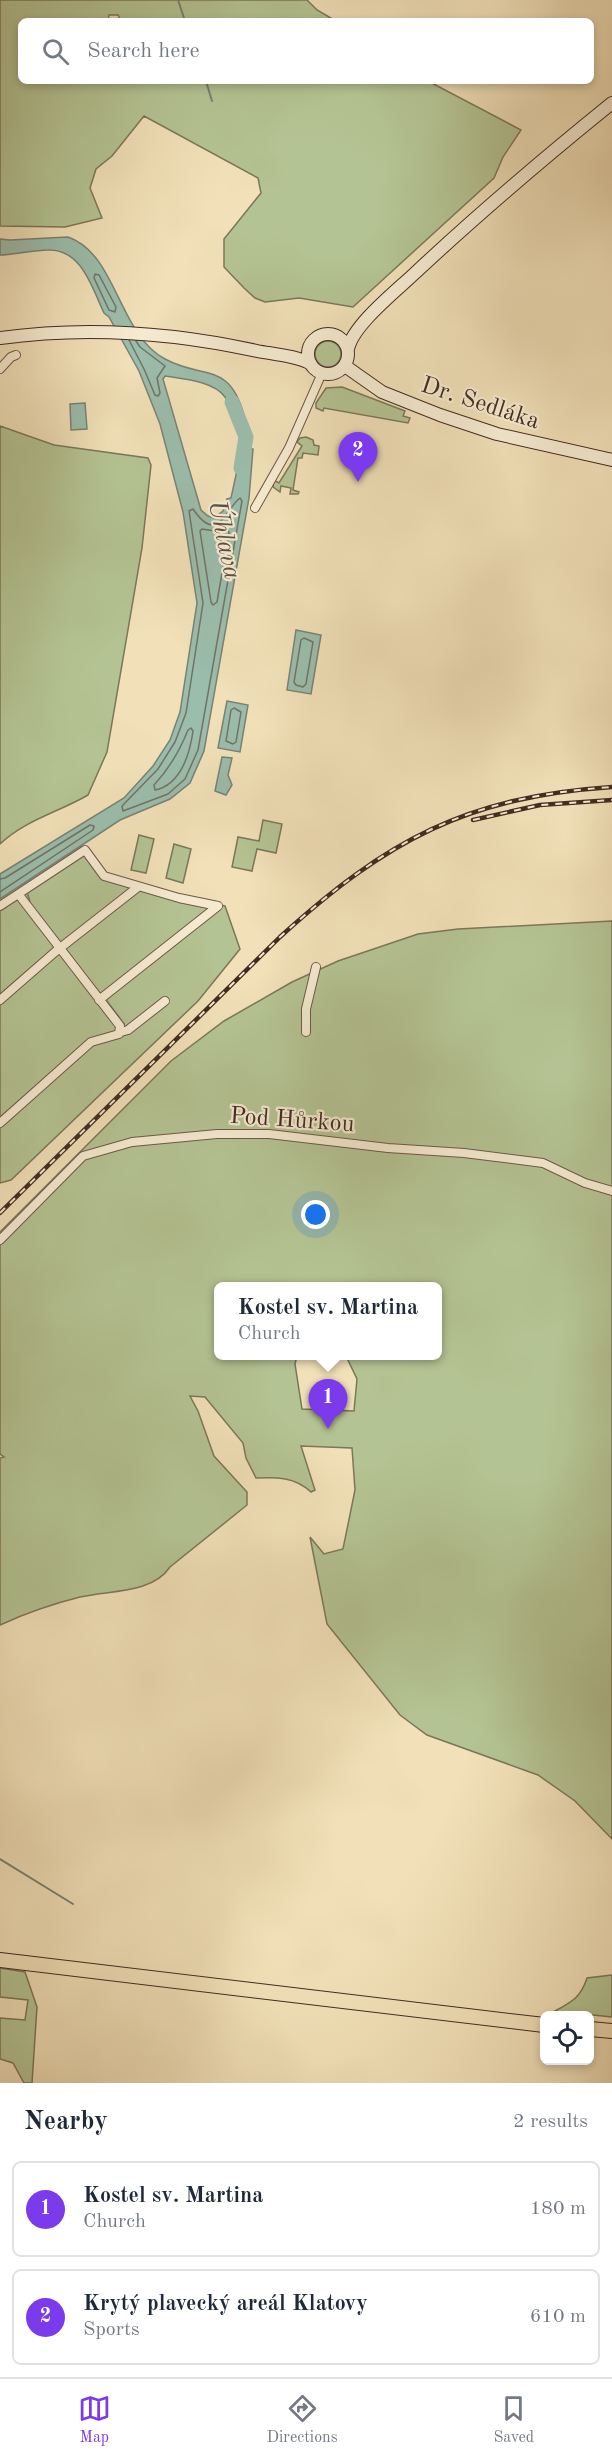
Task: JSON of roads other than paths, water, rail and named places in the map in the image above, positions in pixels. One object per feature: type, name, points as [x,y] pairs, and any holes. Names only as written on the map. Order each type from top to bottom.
[{"type":"main road","points":[[268,353],[302,350],[321,335],[344,333],[376,310],[506,191],[612,103]]},
{"type":"main road","points":[[1,338],[74,331],[132,332],[176,336],[268,353],[311,364],[322,373],[332,374],[345,366],[352,338],[376,310]]},
{"type":"main road","points":[[336,335],[344,340],[348,349]]},
{"type":"main road","points":[[310,345],[308,354],[311,364]]},
{"type":"main road","name":"Dr. Sedláka","points":[[345,366],[381,392],[450,418],[496,434],[612,460]]},
{"type":"main road","points":[[0,1960],[540,2025]]},
{"type":"main road","points":[[594,2029],[612,2031]]},
{"type":"street","points":[[0,369],[16,355]]},
{"type":"street","points":[[255,508],[289,448],[322,373]]},
{"type":"street","points":[[0,906],[19,895],[51,870],[85,850],[105,876],[138,887],[218,906],[99,1000]]},
{"type":"street","points":[[0,999],[138,887]]},
{"type":"street","points":[[19,895],[120,1026],[121,1032]]},
{"type":"street","points":[[306,1032],[306,1010],[316,967]]},
{"type":"street","points":[[0,1123],[92,1042],[128,1030],[165,1001]]},
{"type":"street","name":"Pod Hůrkou","points":[[0,1240],[83,1156],[113,1147],[151,1140],[249,1133],[388,1148],[464,1153],[543,1163],[585,1184],[612,1191]]},
{"type":"water","name":"Úhlava","points":[[68,237],[84,246],[97,260],[108,276],[137,332],[149,347],[165,359],[214,375],[231,386],[244,415],[235,420],[225,397],[214,387],[180,378],[165,376],[163,379],[201,510],[214,518],[223,511],[227,499],[231,498],[242,447],[253,449],[249,498],[204,751],[190,783],[170,799],[120,820],[0,899],[0,874],[124,798],[153,766],[170,740],[180,712],[197,603],[183,512],[160,424],[139,371],[109,317],[104,313],[90,282],[77,263],[60,251],[42,250],[0,255],[0,239]]},
{"type":"water","points":[[85,403],[87,429],[71,430],[70,404]]},
{"type":"water","points":[[296,630],[321,635],[311,694],[287,690]]},
{"type":"water","points":[[227,701],[248,705],[240,752],[218,748]]},
{"type":"water","points":[[222,757],[232,758],[228,775],[232,785],[226,795],[215,791]]},
{"type":"waterway","points":[[178,0],[184,18]]},
{"type":"waterway","points":[[207,84],[212,101]]},
{"type":"waterway","points":[[232,402],[246,437],[241,468]]},
{"type":"waterway","points":[[28,895],[30,903]]},
{"type":"waterway","points":[[106,1000],[124,1024]]},
{"type":"waterway","points":[[0,1859],[73,1904]]},
{"type":"railway","points":[[0,1213],[280,937],[356,874],[431,829],[471,813],[514,801],[560,792],[612,787]]},
{"type":"railway","points":[[473,820],[540,805],[612,800]]},
{"type":"place","name":"Krytý plavecký areál Klatovy","points":[[358,482]]},
{"type":"place","name":"Kostel sv. Martina","points":[[328,1429]]}]
